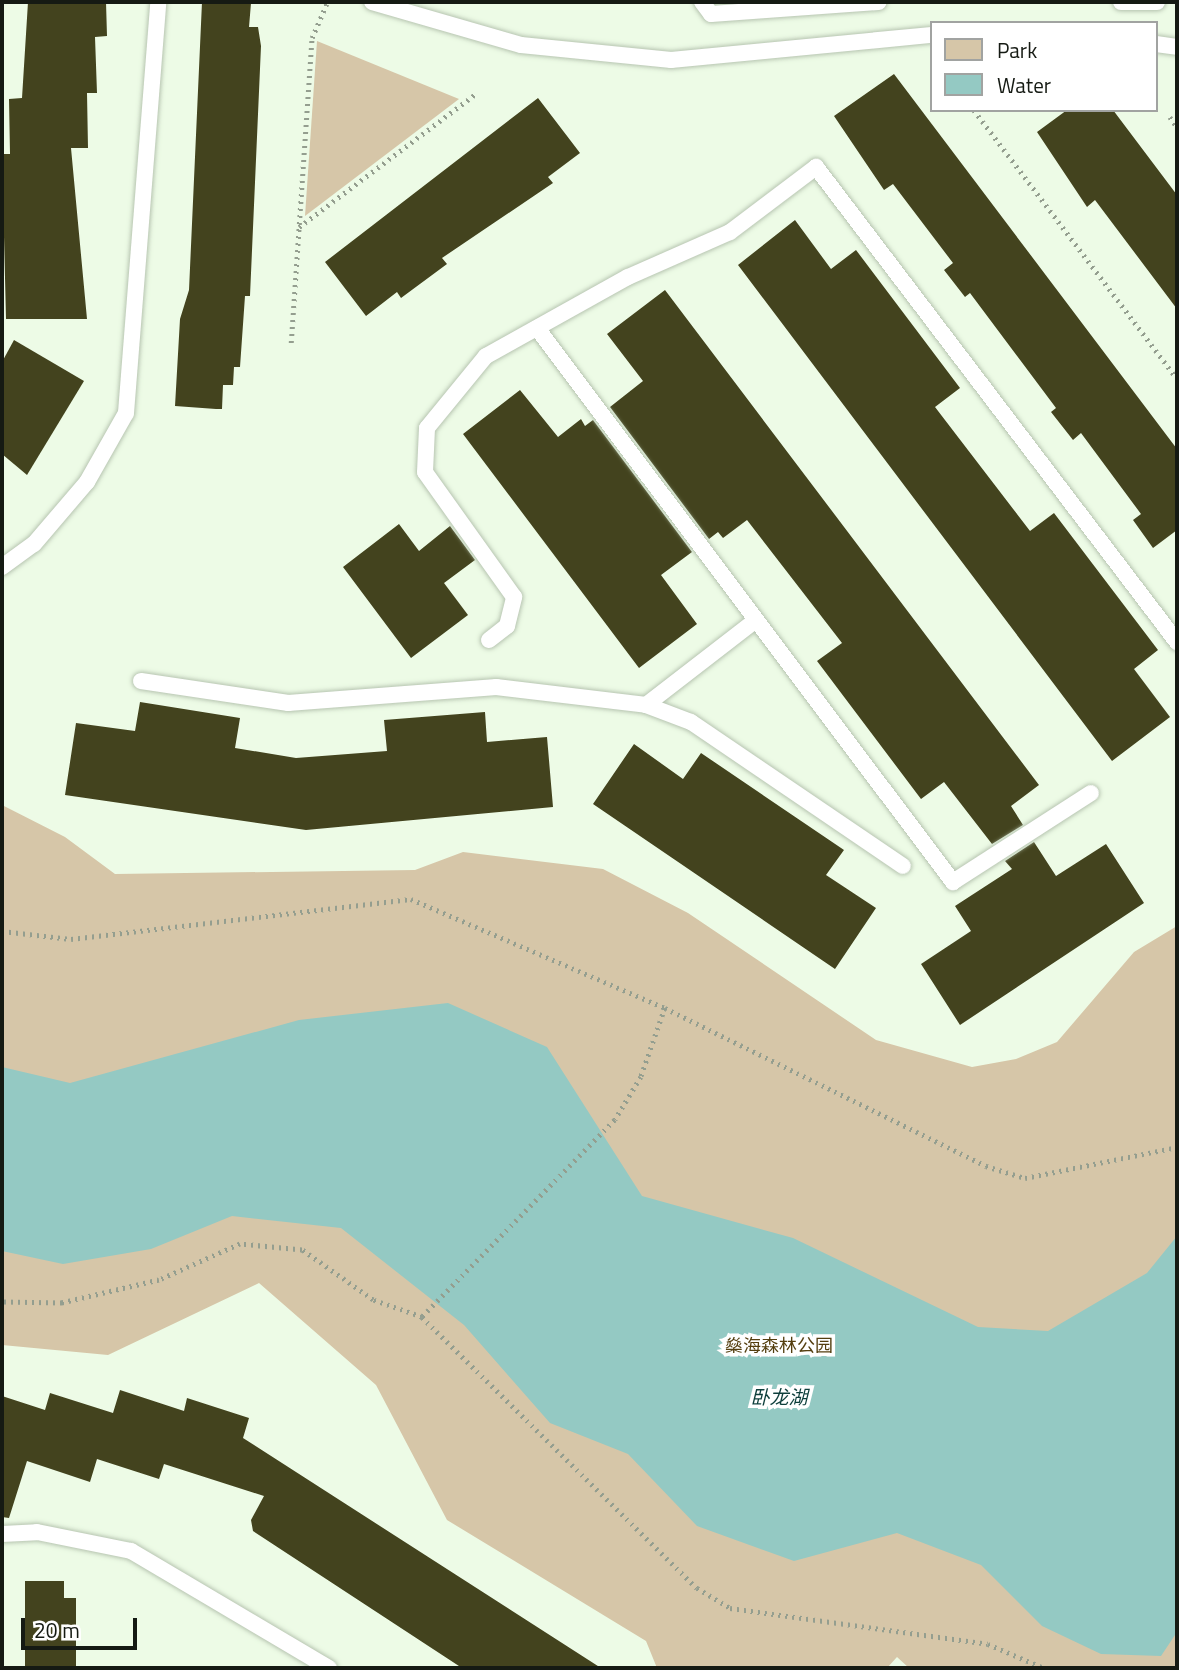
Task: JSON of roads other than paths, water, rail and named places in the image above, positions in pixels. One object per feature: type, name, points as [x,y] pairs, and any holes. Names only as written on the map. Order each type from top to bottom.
[{"type":"lane","points":[[2,567],[34,544],[87,482],[125,413],[158,2]]},
{"type":"lane","points":[[372,2],[521,45],[644,58],[713,59],[930,36]]},
{"type":"lane","points":[[702,2],[712,14],[879,2]]},
{"type":"lane","points":[[1121,2],[1157,2]]},
{"type":"lane","points":[[1158,44],[1177,47]]},
{"type":"lane","points":[[489,640],[507,626],[514,597],[433,485],[422,443],[475,366],[537,328],[730,232],[816,167],[1177,642]]},
{"type":"lane","points":[[537,328],[953,882],[1091,793]]},
{"type":"lane","points":[[646,705],[756,620]]},
{"type":"lane","points":[[141,681],[288,703],[496,687],[646,705],[691,722],[903,866]]},
{"type":"lane","points":[[7,1533],[108,1544],[145,1557],[329,1668]]},
{"type":"water","name":"卧龙湖","points":[[448,1003],[547,1047],[642,1196],[793,1238],[978,1327],[1048,1331],[1147,1273],[1177,1236],[1177,1632],[1161,1656],[1101,1654],[1042,1626],[981,1565],[897,1533],[794,1561],[697,1526],[628,1454],[550,1423],[464,1325],[341,1228],[232,1216],[151,1249],[63,1264],[2,1251],[2,1067],[70,1083],[299,1020]]},
{"type":"park label","name":"燊海森林公园","points":[[779,1346]]}]
